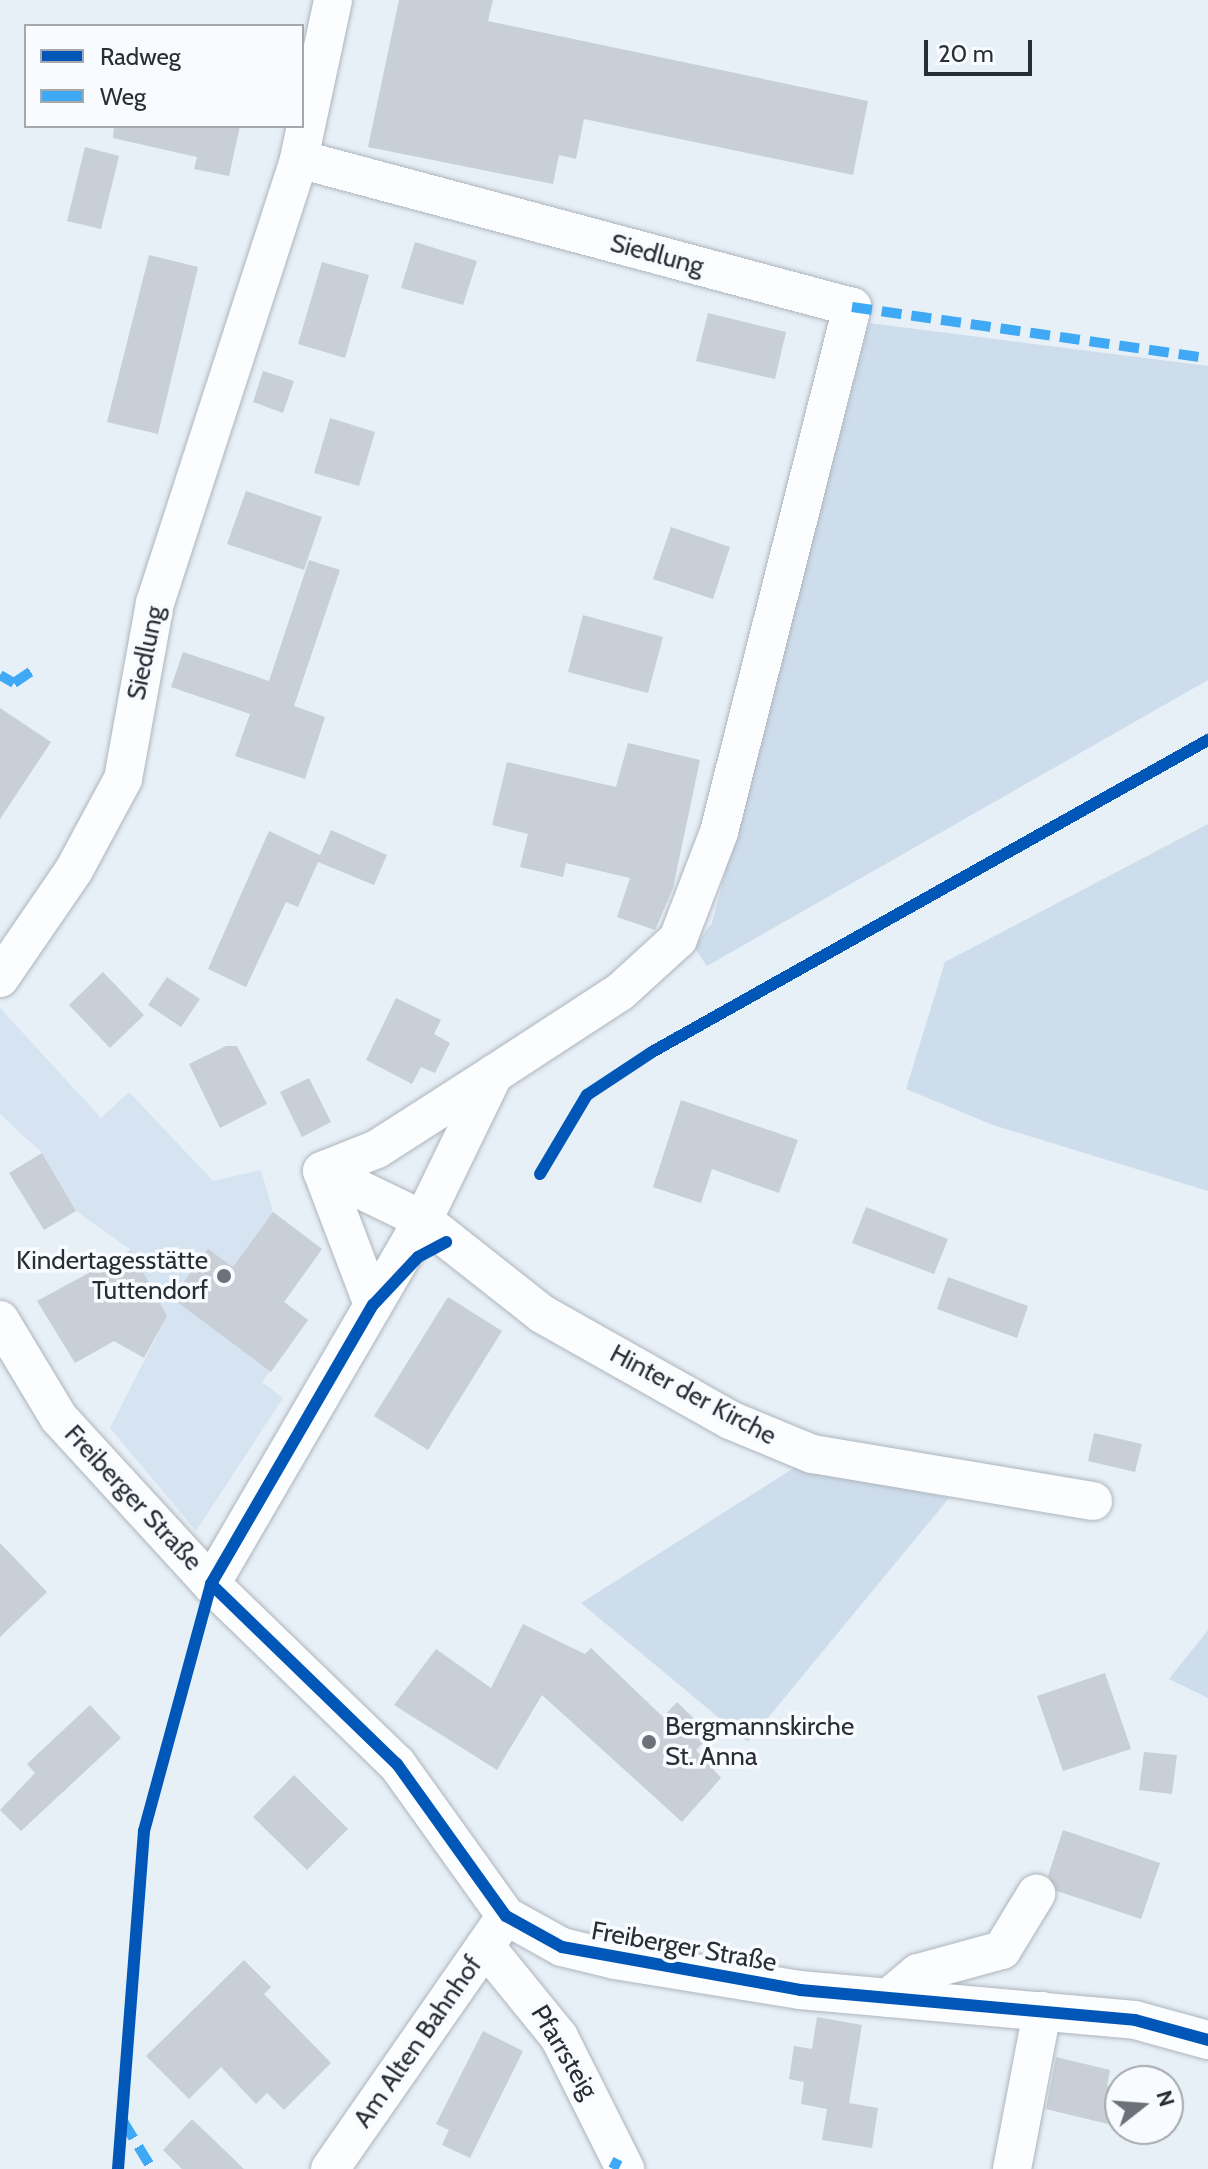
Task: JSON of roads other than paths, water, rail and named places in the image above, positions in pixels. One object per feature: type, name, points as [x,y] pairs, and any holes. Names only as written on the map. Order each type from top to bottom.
[{"type":"street","points":[[299,159],[333,0]]},
{"type":"street","name":"Siedlung","points":[[0,978],[74,870],[123,779],[155,603],[299,159],[852,307],[719,832],[678,939],[620,992],[494,1074]]},
{"type":"street","points":[[322,1171],[377,1149],[494,1074]]},
{"type":"street","points":[[211,1584],[423,1220],[494,1074]]},
{"type":"street","points":[[322,1171],[423,1220]]},
{"type":"street","points":[[322,1171],[373,1305]]},
{"type":"street","name":"Hinter der Kirche","points":[[423,1220],[542,1314],[730,1420],[812,1454],[1093,1501]]},
{"type":"street","name":"Freiberger Straße","points":[[0,1320],[59,1418],[211,1584],[397,1764],[495,1931],[615,1960],[888,1998],[1135,2020],[1208,2040]]},
{"type":"street","points":[[888,1998],[918,1973],[1002,1950],[1036,1894]]},
{"type":"street","name":"Am Alten Bahnhof","points":[[330,2169],[495,1931]]},
{"type":"street","name":"Pfarrsteig","points":[[495,1931],[559,2037],[625,2169]]},
{"type":"street","points":[[1012,2169],[1042,2011]]},
{"type":"place","name":"Kindertagesstätte Tuttendorf","points":[[224,1276]]},
{"type":"place","name":"Bergmannskirche St. Anna","points":[[649,1742]]}]
